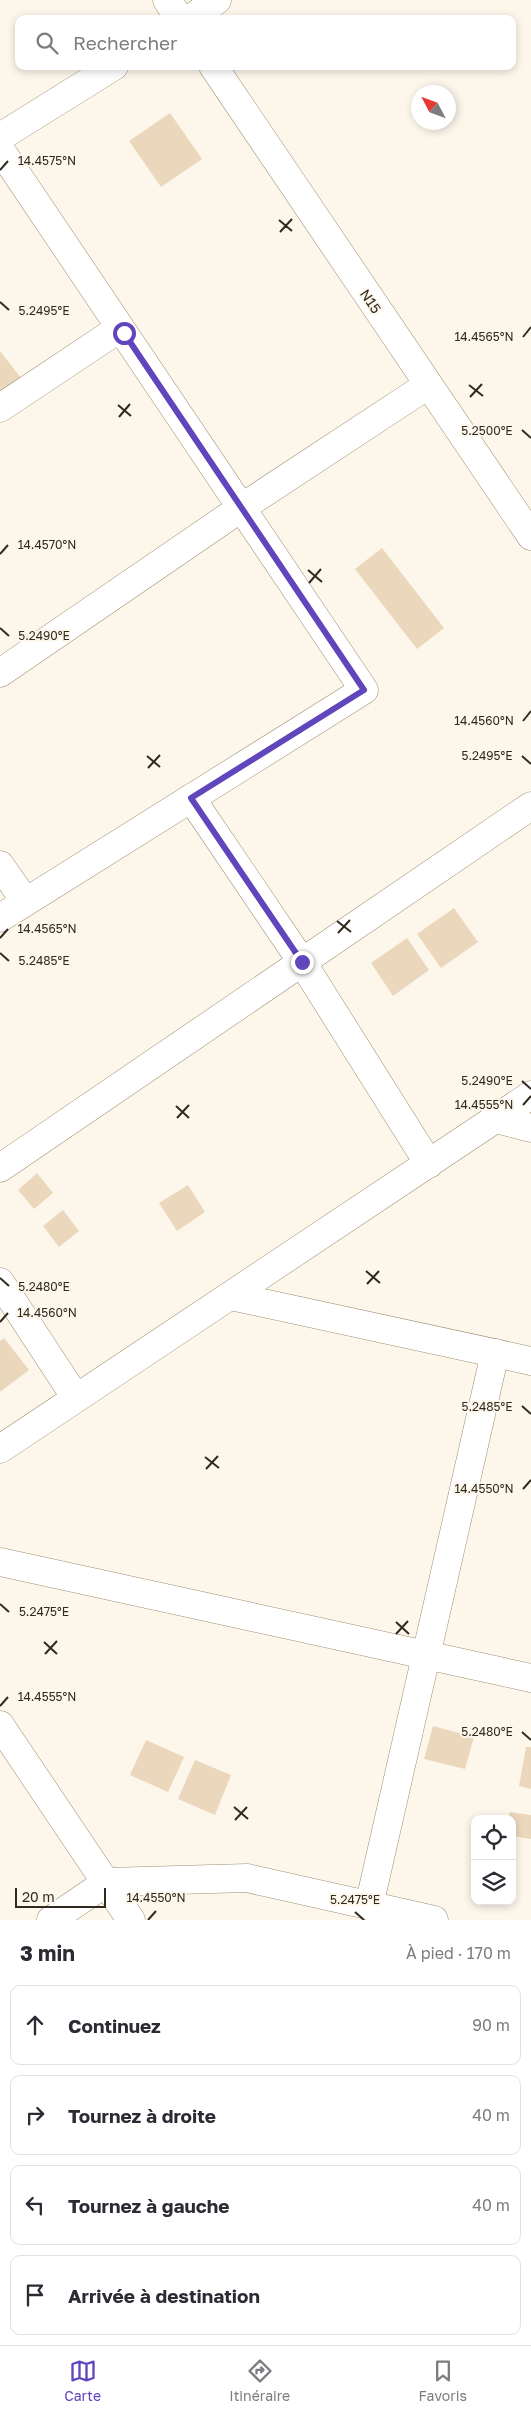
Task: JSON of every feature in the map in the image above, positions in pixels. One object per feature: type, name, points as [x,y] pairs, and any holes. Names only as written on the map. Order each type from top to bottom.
[{"type":"street","points":[[167,0],[177,15]]},
{"type":"street","points":[[196,15],[217,0]]},
{"type":"street","points":[[0,138],[108,70]]},
{"type":"street","name":"N15","points":[[216,70],[531,536]]},
{"type":"street","points":[[0,149],[364,690],[0,918]]},
{"type":"street","points":[[0,408],[120,328]]},
{"type":"street","points":[[0,673],[241,508],[428,385]]},
{"type":"street","points":[[191,798],[302,962],[429,1164]]},
{"type":"street","points":[[0,1168],[531,806]]},
{"type":"street","points":[[0,865],[25,901]]},
{"type":"street","points":[[0,1449],[531,1096]]},
{"type":"street","points":[[496,1120],[531,1128]]},
{"type":"street","points":[[0,1282],[76,1398]]},
{"type":"street","points":[[231,1296],[531,1361]]},
{"type":"street","points":[[370,1906],[496,1353]]},
{"type":"street","points":[[0,1562],[531,1678]]},
{"type":"street","points":[[0,1724],[131,1920]]},
{"type":"street","points":[[51,1920],[107,1882],[247,1878],[434,1920]]},
{"type":"building","points":[[170,113],[202,159],[161,187],[129,141]]},
{"type":"building","points":[[0,351],[21,378],[0,394]]},
{"type":"building","points":[[382,548],[444,628],[417,649],[355,569]]},
{"type":"building","points":[[454,908],[478,942],[441,968],[417,934]]},
{"type":"building","points":[[407,938],[429,970],[393,996],[371,963]]},
{"type":"building","points":[[37,1173],[53,1193],[34,1209],[18,1190]]},
{"type":"building","points":[[188,1185],[205,1212],[177,1231],[159,1203]]},
{"type":"building","points":[[63,1210],[79,1231],[59,1247],[43,1226]]},
{"type":"building","points":[[4,1338],[29,1370],[0,1392],[0,1341]]},
{"type":"building","points":[[433,1726],[474,1737],[465,1769],[424,1759]]},
{"type":"building","points":[[146,1740],[184,1757],[168,1792],[130,1775]]},
{"type":"building","points":[[526,1747],[531,1747],[531,1789],[519,1786]]},
{"type":"building","points":[[195,1760],[231,1775],[215,1815],[178,1799]]},
{"type":"building","points":[[510,1812],[531,1815],[531,1839],[516,1837],[516,1815],[509,1815]]},
{"type":"route","points":[[124,333],[364,690],[191,798],[302,962]]}]
